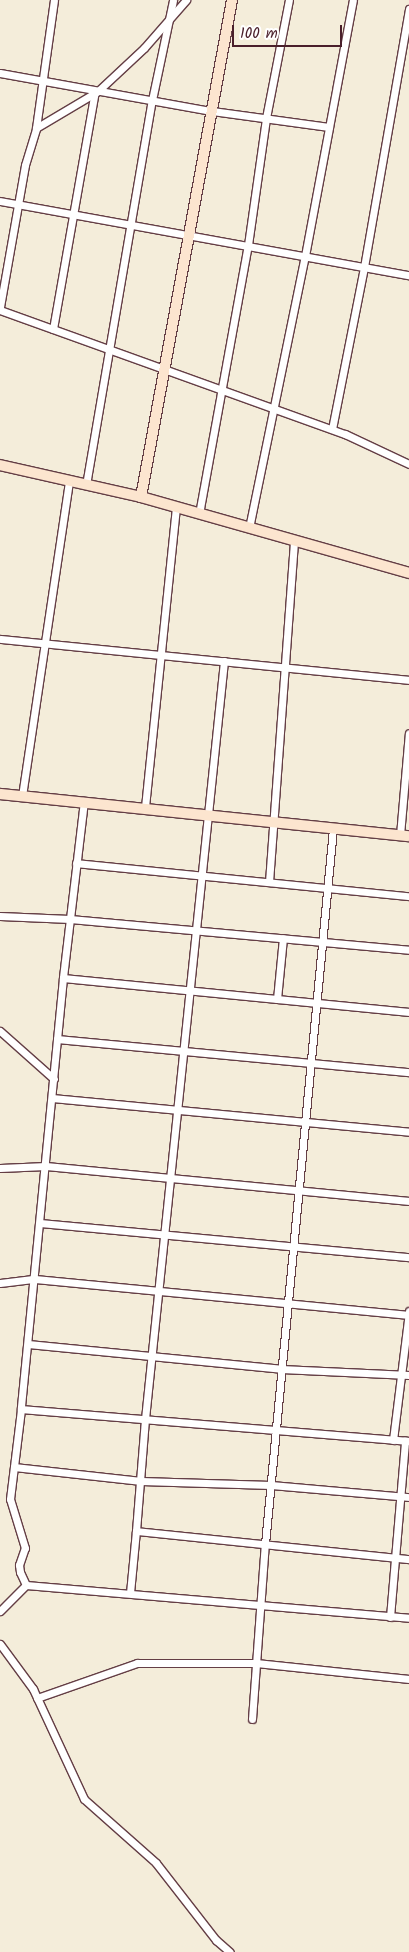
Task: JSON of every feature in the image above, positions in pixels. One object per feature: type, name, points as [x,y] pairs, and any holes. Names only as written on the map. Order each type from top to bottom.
[{"type":"street","points":[[54,0],[36,128],[25,165],[0,309],[332,429],[409,464]]},
{"type":"street","points":[[86,485],[152,100],[173,0]]},
{"type":"street","points":[[36,128],[97,92],[144,48],[186,0]]},
{"type":"street","points":[[141,497],[232,0]]},
{"type":"street","points":[[199,514],[248,245],[266,118],[289,0]]},
{"type":"street","points":[[250,528],[305,256],[353,0]]},
{"type":"street","points":[[332,429],[364,267],[409,9]]},
{"type":"street","points":[[0,73],[97,92],[212,111],[329,127]]},
{"type":"street","points":[[54,329],[97,92]]},
{"type":"street","points":[[0,200],[409,275]]},
{"type":"street","points":[[0,465],[141,497],[409,573]]},
{"type":"street","points":[[22,796],[69,481]]},
{"type":"street","points":[[145,807],[176,507]]},
{"type":"street","points":[[270,882],[294,540]]},
{"type":"street","points":[[0,639],[409,680]]},
{"type":"street","points":[[130,1594],[145,1419],[224,661]]},
{"type":"street","points":[[0,794],[145,807],[332,829],[404,835],[409,733]]},
{"type":"street","points":[[26,1585],[19,1565],[25,1548],[10,1499],[35,1279],[63,978],[84,801]]},
{"type":"street","points":[[252,1719],[265,1544],[332,829]]},
{"type":"street","points":[[76,863],[409,896]]},
{"type":"street","points":[[0,916],[70,919],[409,950]]},
{"type":"street","points":[[277,999],[283,938]]},
{"type":"street","points":[[63,978],[409,1012]]},
{"type":"street","points":[[0,1031],[54,1079]]},
{"type":"street","points":[[57,1039],[409,1072]]},
{"type":"street","points":[[52,1098],[409,1132]]},
{"type":"street","points":[[0,1168],[46,1166],[409,1201]]},
{"type":"street","points":[[40,1222],[409,1257]]},
{"type":"street","points":[[0,1283],[35,1279],[409,1315]]},
{"type":"street","points":[[393,1440],[405,1375],[409,1311]]},
{"type":"street","points":[[28,1344],[281,1369],[405,1375]]},
{"type":"street","points":[[21,1409],[407,1441],[399,1496],[390,1617]]},
{"type":"street","points":[[14,1467],[141,1481],[271,1485],[409,1497]]},
{"type":"street","points":[[136,1531],[409,1559]]},
{"type":"street","points":[[0,1610],[26,1585],[409,1618]]},
{"type":"street","points":[[0,1644],[37,1698],[84,1799],[156,1863],[216,1940],[230,1952]]},
{"type":"street","points":[[37,1698],[138,1663],[256,1663],[409,1680]]}]
